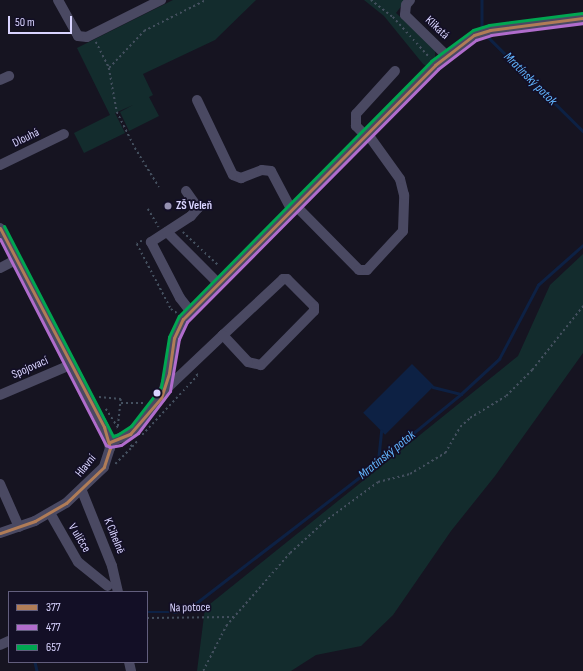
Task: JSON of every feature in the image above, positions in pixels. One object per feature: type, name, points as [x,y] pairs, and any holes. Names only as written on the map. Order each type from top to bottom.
[{"type":"street","points":[[58,0],[78,36],[87,37],[162,0]]},
{"type":"street","name":"Klikatá","points":[[410,0],[406,5],[405,15],[446,55]]},
{"type":"street","points":[[166,389],[174,338],[179,324],[190,311],[435,64],[474,35],[490,30],[583,18]]},
{"type":"street","points":[[197,100],[233,175],[241,178],[262,170],[271,171],[293,207],[359,270],[367,270],[403,231],[404,195],[400,179],[366,134],[356,126],[356,114],[395,71]]},
{"type":"street","name":"Dlouhá","points":[[0,165],[64,134]]},
{"type":"street","points":[[186,191],[198,208],[191,216],[177,226],[164,231],[151,242],[180,298],[190,311]]},
{"type":"street","points":[[0,228],[110,442],[125,438],[134,430],[166,389],[194,362],[283,279],[287,279],[314,306],[314,310],[261,364],[248,362],[223,335]]},
{"type":"street","points":[[164,231],[218,283]]},
{"type":"street","points":[[0,268],[16,260]]},
{"type":"street","name":"Spojovací","points":[[0,395],[70,365]]},
{"type":"street","name":"Hlavní","points":[[0,533],[50,514],[82,491],[106,464],[110,442]]},
{"type":"street","points":[[0,484],[19,527]]},
{"type":"street","name":"K Cihelně","points":[[82,491],[112,566],[113,589]]},
{"type":"street","name":"V uličce","points":[[50,514],[78,562],[113,589]]},
{"type":"path","points":[[109,68],[144,31],[206,0]]},
{"type":"path","points":[[371,0],[393,17],[435,64]]},
{"type":"path","points":[[92,34],[109,68],[117,112],[135,148],[159,187]]},
{"type":"path","points":[[148,209],[164,231]]},
{"type":"path","points":[[177,226],[218,265]]},
{"type":"path","points":[[143,240],[137,244],[171,308],[178,316]]},
{"type":"path","points":[[204,671],[226,626],[290,553],[324,522],[378,482],[410,474],[445,453],[460,427],[470,418],[506,396],[532,370],[583,306]]},
{"type":"path","points":[[132,447],[197,376],[194,362]]},
{"type":"path","points":[[118,429],[121,400],[99,397],[118,429],[121,432]]},
{"type":"path","points":[[121,403],[150,403],[145,408]]},
{"type":"path","name":"Na potoce","points":[[148,618],[234,617]]},
{"type":"green space","points":[[173,0],[256,0],[215,40],[143,74],[153,95],[149,97],[159,116],[129,131],[120,112],[133,105],[115,113],[125,133],[84,153],[74,133],[110,115],[77,48]]},
{"type":"green space","points":[[364,0],[406,0],[396,13],[435,49],[435,60],[426,66],[423,64],[384,16]]},
{"type":"green space","points":[[583,254],[583,353],[495,476],[451,531],[393,615],[361,646],[316,655],[291,671],[197,671],[205,608],[518,356],[550,285]]},
{"type":"water","points":[[412,364],[434,386],[385,435],[363,413]]},
{"type":"waterway","name":"Mratínský potok","points":[[482,0],[482,31]]},
{"type":"waterway","name":"Mratínský potok","points":[[485,34],[583,131]]},
{"type":"waterway","name":"Mratínský potok","points":[[148,612],[174,612],[191,607],[366,472],[461,394],[499,359],[538,285],[583,245]]},
{"type":"waterway","points":[[433,387],[461,394]]},
{"type":"waterway","points":[[378,461],[381,431]]},
{"type":"waterway","name":"Mratínský potok","points":[[35,663],[37,671]]},
{"type":"transit line","name":"657","points":[[4,226],[113,436],[117,435],[131,426],[161,387],[169,337],[179,316],[431,61],[473,30],[489,25],[582,13]]},
{"type":"transit line","name":"377","points":[[110,442],[130,434],[161,398],[169,373],[174,338],[183,319],[435,65],[474,35],[490,30],[583,18]]},
{"type":"transit line","name":"477","points":[[0,239],[106,445],[110,447],[121,445],[138,433],[170,391],[179,339],[187,322],[438,69],[476,40],[491,35],[583,23]]},
{"type":"transit line","name":"377","points":[[0,228],[104,427],[110,448],[104,467],[66,503],[35,521],[0,533]]},
{"type":"place","name":"ZŠ Veleň","points":[[168,206]]}]
